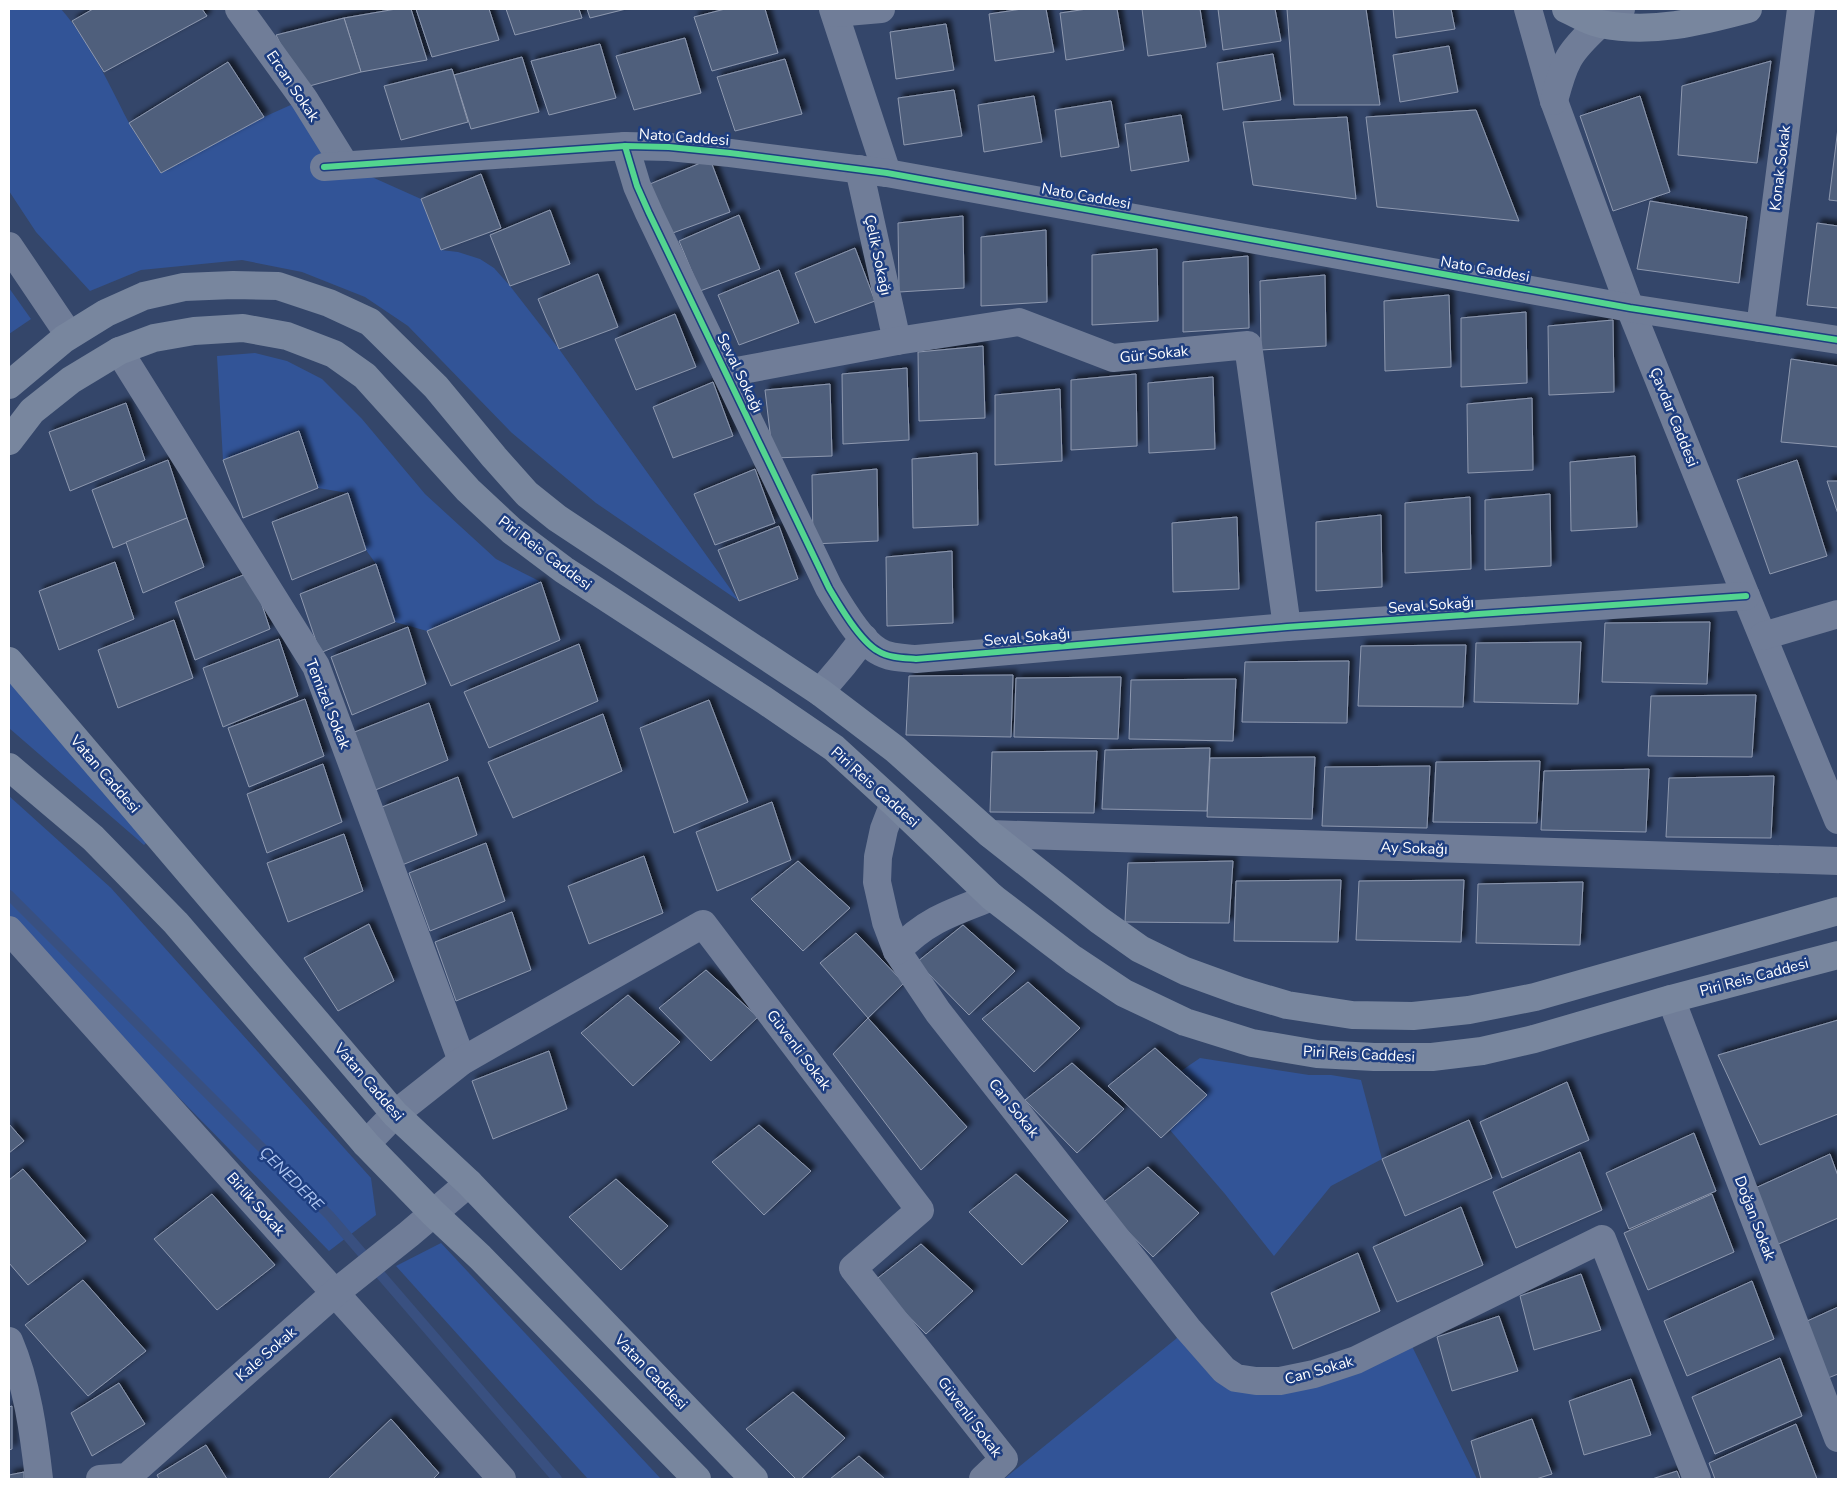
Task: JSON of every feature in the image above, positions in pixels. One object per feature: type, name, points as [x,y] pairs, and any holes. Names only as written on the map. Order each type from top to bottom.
[{"type":"main road","points":[[1566,9],[1600,24],[1631,28],[1672,27],[1743,10]]},
{"type":"main road","points":[[11,382],[69,335],[106,313],[144,296],[184,287],[278,286],[329,303],[362,318],[370,322],[436,387],[527,494],[558,518],[820,692],[894,750],[990,834],[1099,920],[1140,949],[1185,970],[1240,991],[1287,1005],[1352,1015],[1413,1016],[1469,1010],[1535,997],[1838,911]]},
{"type":"main road","name":"Piri Reis Caddesi","points":[[9,441],[32,411],[71,380],[119,351],[162,337],[194,331],[243,328],[287,336],[334,354],[365,376],[468,490],[512,531],[564,570],[764,700],[834,748],[992,897],[1073,959],[1124,993],[1185,1022],[1252,1043],[1317,1054],[1374,1058],[1432,1057],[1482,1051],[1534,1039],[1671,999],[1838,955]]},
{"type":"main road","name":"Vatan Caddesi","points":[[9,661],[396,1114],[469,1183],[754,1479]]},
{"type":"main road","points":[[9,767],[93,838],[176,923],[366,1144],[433,1213],[487,1264],[697,1479]]},
{"type":"street","name":"Ercan Sokak","points":[[239,9],[304,99],[334,166]]},
{"type":"street","points":[[880,9],[834,11],[887,173]]},
{"type":"street","name":"Çavdar Caddesi","points":[[1528,9],[1554,101],[1630,308],[1838,820]]},
{"type":"street","points":[[1554,101],[1559,79],[1569,58],[1600,24],[1621,9]]},
{"type":"street","name":"Konak Sokak","points":[[1760,328],[1800,9]]},
{"type":"street","name":"Nato Caddesi","points":[[334,166],[625,146],[669,147],[730,153],[887,173],[1630,308],[1838,340]]},
{"type":"street","name":"Seval Sokağı","points":[[625,146],[649,213],[829,588],[843,611],[864,638],[878,651],[895,657],[916,659],[1287,627],[1746,596]]},
{"type":"street","name":"Çelik Sokağı","points":[[859,169],[897,341]]},
{"type":"street","points":[[9,246],[69,335]]},
{"type":"street","name":"Gür Sokak","points":[[726,373],[897,341],[1019,322],[1113,358],[1248,344],[1287,627]]},
{"type":"street","name":"Temizel Sokak","points":[[119,351],[316,666],[462,1061]]},
{"type":"street","points":[[1762,636],[1838,614]]},
{"type":"street","points":[[820,692],[864,638]]},
{"type":"street","points":[[894,803],[884,829],[878,857],[877,882],[886,922],[897,951],[912,935],[928,924],[954,911],[992,897]]},
{"type":"street","name":"Ay Sokağı","points":[[990,834],[1838,861]]},
{"type":"street","name":"Güvenli Sokak","points":[[366,1144],[396,1114],[462,1061],[703,924],[920,1210],[853,1268],[1004,1459],[983,1479]]},
{"type":"street","name":"Birlik Sokak","points":[[9,930],[345,1284],[502,1479]]},
{"type":"street","name":"Can Sokak","points":[[897,951],[938,1012],[1188,1329],[1224,1370],[1236,1378],[1256,1381],[1280,1381],[1314,1374],[1356,1360],[1602,1239],[1697,1479]]},
{"type":"street","name":"Doğan Sokak","points":[[1671,999],[1838,1438]]},
{"type":"street","name":"Kale Sokak","points":[[119,1478],[345,1284],[409,1234],[469,1183]]},
{"type":"street","points":[[9,1341],[28,1403],[35,1440],[39,1479]]},
{"type":"shaded area","points":[[9,9],[61,9],[90,49],[132,128],[161,173],[264,117],[304,99],[345,165],[421,199],[441,250],[458,252],[480,259],[494,268],[510,286],[559,349],[739,601],[596,503],[512,433],[408,326],[365,297],[302,272],[242,260],[141,270],[90,291],[36,232],[9,191]]},
{"type":"shaded area","points":[[9,288],[31,319],[9,334]]},
{"type":"shaded area","points":[[255,353],[287,361],[322,379],[362,419],[425,494],[496,559],[541,582],[427,631],[395,622],[376,564],[366,550],[348,493],[318,488],[299,431],[223,460],[217,356]]},
{"type":"shaded area","points":[[9,675],[150,839],[144,845],[9,728]]},
{"type":"shaded area","points":[[9,796],[111,888],[371,1178],[376,1215],[329,1251],[9,924]]},
{"type":"shaded area","points":[[1200,1058],[1309,1075],[1331,1075],[1361,1080],[1382,1159],[1331,1186],[1274,1256],[1225,1194],[1170,1130],[1207,1095],[1181,1071]]},
{"type":"shaded area","points":[[441,1243],[661,1479],[588,1479],[396,1266]]},
{"type":"shaded area","points":[[1188,1329],[1256,1381],[1407,1336],[1477,1479],[1004,1479]]},
{"type":"building","points":[[93,9],[202,9],[207,16],[104,72],[72,21]]},
{"type":"building","points":[[396,9],[411,9],[427,60],[361,72],[344,18]]},
{"type":"building","points":[[416,9],[489,9],[499,40],[432,57]]},
{"type":"building","points":[[506,9],[579,9],[582,18],[515,35]]},
{"type":"building","points":[[587,9],[626,9],[590,18]]},
{"type":"building","points":[[725,9],[765,9],[778,53],[712,71],[694,17]]},
{"type":"building","points":[[1022,9],[1046,9],[1054,52],[995,61],[989,14]]},
{"type":"building","points":[[1087,9],[1117,9],[1124,50],[1066,60],[1060,13]]},
{"type":"building","points":[[1142,9],[1200,9],[1206,47],[1148,56]]},
{"type":"building","points":[[1218,9],[1275,9],[1281,41],[1223,50]]},
{"type":"building","points":[[1287,9],[1366,9],[1380,105],[1294,105]]},
{"type":"building","points":[[1393,9],[1451,9],[1455,29],[1396,38]]},
{"type":"building","points":[[344,18],[361,72],[302,88],[276,35]]},
{"type":"building","points":[[946,24],[954,70],[896,79],[890,32]]},
{"type":"building","points":[[685,38],[701,93],[634,110],[616,56]]},
{"type":"building","points":[[600,44],[616,98],[549,115],[531,61]]},
{"type":"building","points":[[1449,46],[1458,92],[1400,102],[1393,55]]},
{"type":"building","points":[[1273,54],[1281,100],[1223,110],[1217,63]]},
{"type":"building","points":[[522,57],[539,112],[471,129],[454,75]]},
{"type":"building","points":[[785,59],[802,114],[735,131],[717,77]]},
{"type":"building","points":[[1771,61],[1757,163],[1678,155],[1682,86]]},
{"type":"building","points":[[228,62],[264,117],[161,173],[129,123]]},
{"type":"building","points":[[452,69],[468,122],[401,140],[384,86]]},
{"type":"building","points":[[954,90],[962,136],[904,145],[898,98]]},
{"type":"building","points":[[1034,96],[1042,142],[984,152],[978,105]]},
{"type":"building","points":[[1640,96],[1670,192],[1613,211],[1580,116]]},
{"type":"building","points":[[1111,101],[1119,147],[1061,157],[1055,110]]},
{"type":"building","points":[[1476,110],[1519,221],[1377,207],[1366,117]]},
{"type":"building","points":[[1181,115],[1189,161],[1131,171],[1125,124]]},
{"type":"building","points":[[1347,117],[1356,199],[1253,185],[1243,122]]},
{"type":"building","points":[[1838,128],[1838,201],[1829,200]]},
{"type":"building","points":[[710,159],[730,212],[670,234],[650,184]]},
{"type":"building","points":[[481,174],[501,228],[441,250],[421,199]]},
{"type":"building","points":[[1650,201],[1747,217],[1739,283],[1637,269]]},
{"type":"building","points":[[550,210],[570,264],[510,286],[490,235]]},
{"type":"building","points":[[739,215],[760,269],[700,291],[679,241]]},
{"type":"building","points":[[963,216],[964,288],[899,292],[898,223]]},
{"type":"building","points":[[1817,223],[1838,226],[1838,308],[1807,305]]},
{"type":"building","points":[[1046,230],[1047,302],[981,306],[981,237]]},
{"type":"building","points":[[855,248],[875,301],[815,323],[795,273]]},
{"type":"building","points":[[1157,249],[1158,321],[1092,325],[1092,255]]},
{"type":"building","points":[[1248,256],[1249,328],[1183,332],[1183,262]]},
{"type":"building","points":[[779,270],[799,323],[739,345],[718,295]]},
{"type":"building","points":[[598,274],[618,327],[559,349],[538,299]]},
{"type":"building","points":[[1325,275],[1326,346],[1261,350],[1260,281]]},
{"type":"building","points":[[1449,295],[1451,367],[1385,371],[1384,301]]},
{"type":"building","points":[[1526,312],[1527,383],[1461,387],[1461,318]]},
{"type":"building","points":[[675,314],[696,367],[636,390],[615,339]]},
{"type":"building","points":[[1613,320],[1614,392],[1549,395],[1548,326]]},
{"type":"building","points":[[983,346],[985,418],[919,421],[918,352]]},
{"type":"building","points":[[1791,359],[1838,366],[1838,447],[1781,442]]},
{"type":"building","points":[[907,368],[909,440],[843,444],[842,374]]},
{"type":"building","points":[[1136,374],[1137,446],[1071,450],[1071,380]]},
{"type":"building","points":[[1213,377],[1215,449],[1149,453],[1148,383]]},
{"type":"building","points":[[713,382],[733,436],[673,458],[653,407]]},
{"type":"building","points":[[830,384],[832,456],[773,458],[765,390]]},
{"type":"building","points":[[1060,389],[1062,461],[995,465],[995,395]]},
{"type":"building","points":[[1532,398],[1533,470],[1468,473],[1467,404]]},
{"type":"building","points":[[126,403],[145,460],[70,491],[49,432]]},
{"type":"building","points":[[299,431],[318,488],[243,518],[223,460]]},
{"type":"building","points":[[977,453],[978,525],[913,528],[912,459]]},
{"type":"building","points":[[1635,456],[1637,527],[1571,531],[1570,462]]},
{"type":"building","points":[[168,460],[187,518],[113,548],[92,490]]},
{"type":"building","points":[[1797,460],[1827,556],[1770,574],[1737,480]]},
{"type":"building","points":[[755,469],[775,523],[715,545],[694,494]]},
{"type":"building","points":[[877,469],[878,541],[813,544],[812,475]]},
{"type":"building","points":[[1827,481],[1838,481],[1838,514]]},
{"type":"building","points":[[348,493],[366,550],[292,580],[272,522]]},
{"type":"building","points":[[1550,494],[1551,566],[1485,570],[1485,500]]},
{"type":"building","points":[[1470,497],[1471,569],[1405,573],[1405,503]]},
{"type":"building","points":[[1381,515],[1382,587],[1316,591],[1316,522]]},
{"type":"building","points":[[1237,517],[1239,589],[1173,592],[1172,523]]},
{"type":"building","points":[[187,518],[204,567],[143,593],[126,542]]},
{"type":"building","points":[[779,526],[798,579],[739,601],[718,550]]},
{"type":"building","points":[[952,551],[953,623],[887,626],[886,557]]},
{"type":"building","points":[[115,562],[134,619],[59,650],[39,591]]},
{"type":"building","points":[[376,564],[395,622],[320,653],[300,594]]},
{"type":"building","points":[[251,572],[270,629],[195,660],[175,602]]},
{"type":"building","points":[[541,582],[560,640],[451,686],[427,631]]},
{"type":"building","points":[[174,620],[193,678],[118,708],[98,650]]},
{"type":"building","points":[[1710,622],[1707,684],[1602,682],[1605,623]]},
{"type":"building","points":[[408,627],[426,684],[352,715],[331,657]]},
{"type":"building","points":[[279,639],[298,696],[223,727],[203,668]]},
{"type":"building","points":[[1581,642],[1578,704],[1474,702],[1476,643]]},
{"type":"building","points":[[579,644],[598,701],[489,748],[464,692]]},
{"type":"building","points":[[1466,645],[1463,707],[1358,706],[1361,646]]},
{"type":"building","points":[[1349,661],[1347,723],[1242,722],[1245,662]]},
{"type":"building","points":[[1013,675],[1011,737],[906,735],[909,676]]},
{"type":"building","points":[[1121,677],[1118,739],[1014,737],[1016,678]]},
{"type":"building","points":[[1236,679],[1233,741],[1129,739],[1131,680]]},
{"type":"building","points":[[1756,695],[1752,757],[1648,756],[1651,696]]},
{"type":"building","points":[[305,699],[324,756],[249,787],[228,728]]},
{"type":"building","points":[[709,700],[748,802],[674,833],[640,728]]},
{"type":"building","points":[[429,703],[448,760],[373,791],[352,733]]},
{"type":"building","points":[[603,714],[622,771],[513,818],[488,762]]},
{"type":"building","points":[[1210,748],[1207,811],[1102,809],[1105,750]]},
{"type":"building","points":[[1097,751],[1094,813],[990,812],[992,752]]},
{"type":"building","points":[[1315,757],[1312,819],[1207,817],[1210,758]]},
{"type":"building","points":[[1540,761],[1537,823],[1433,822],[1436,762]]},
{"type":"building","points":[[323,764],[342,822],[267,853],[247,794]]},
{"type":"building","points":[[1430,766],[1427,828],[1322,826],[1325,767]]},
{"type":"building","points":[[1649,769],[1646,832],[1541,830],[1544,771]]},
{"type":"building","points":[[1774,776],[1771,838],[1666,837],[1669,778]]},
{"type":"building","points":[[458,777],[477,835],[402,865],[382,807]]},
{"type":"building","points":[[772,802],[791,860],[717,891],[696,832]]},
{"type":"building","points":[[344,834],[363,891],[288,922],[267,863]]},
{"type":"building","points":[[486,843],[505,901],[430,931],[409,873]]},
{"type":"building","points":[[644,856],[663,913],[589,944],[568,886]]},
{"type":"building","points":[[798,861],[850,908],[803,951],[751,899]]},
{"type":"building","points":[[1233,861],[1229,923],[1125,922],[1128,863]]},
{"type":"building","points":[[1341,880],[1338,942],[1234,941],[1236,881]]},
{"type":"building","points":[[1464,880],[1461,942],[1356,940],[1359,881]]},
{"type":"building","points":[[1583,882],[1580,945],[1476,943],[1478,884]]},
{"type":"building","points":[[512,912],[531,970],[456,1001],[435,942]]},
{"type":"building","points":[[369,924],[394,981],[338,1011],[304,958]]},
{"type":"building","points":[[963,925],[1015,971],[969,1015],[917,962]]},
{"type":"building","points":[[856,933],[904,983],[868,1018],[820,963]]},
{"type":"building","points":[[706,970],[758,1017],[711,1061],[659,1008]]},
{"type":"building","points":[[1028,982],[1080,1028],[1034,1072],[982,1019]]},
{"type":"building","points":[[628,995],[680,1042],[633,1086],[581,1033]]},
{"type":"building","points":[[868,1018],[967,1127],[921,1170],[833,1054]]},
{"type":"building","points":[[1838,1020],[1838,1114],[1760,1145],[1718,1055]]},
{"type":"building","points":[[1155,1048],[1207,1095],[1161,1138],[1108,1086]]},
{"type":"building","points":[[549,1051],[567,1109],[493,1139],[472,1081]]},
{"type":"building","points":[[1072,1063],[1124,1109],[1077,1153],[1025,1100]]},
{"type":"building","points":[[1567,1082],[1589,1140],[1502,1178],[1480,1122]]},
{"type":"building","points":[[1469,1120],[1492,1178],[1405,1216],[1382,1159]]},
{"type":"building","points":[[9,1124],[24,1141],[9,1153]]},
{"type":"building","points":[[759,1125],[811,1171],[764,1215],[712,1162]]},
{"type":"building","points":[[1694,1133],[1716,1191],[1629,1229],[1606,1173]]},
{"type":"building","points":[[1580,1152],[1602,1210],[1516,1248],[1493,1192]]},
{"type":"building","points":[[1830,1154],[1838,1176],[1838,1218],[1765,1250],[1742,1194]]},
{"type":"building","points":[[1148,1167],[1199,1213],[1153,1257],[1101,1204]]},
{"type":"building","points":[[23,1169],[86,1241],[28,1285],[9,1263],[9,1180]]},
{"type":"building","points":[[1016,1174],[1068,1221],[1022,1265],[969,1212]]},
{"type":"building","points":[[616,1179],[668,1226],[621,1270],[569,1217]]},
{"type":"building","points":[[212,1194],[275,1265],[217,1310],[154,1239]]},
{"type":"building","points":[[1712,1194],[1734,1252],[1648,1290],[1624,1233]]},
{"type":"building","points":[[1461,1207],[1483,1265],[1397,1302],[1373,1247]]},
{"type":"building","points":[[921,1244],[973,1291],[926,1334],[874,1281]]},
{"type":"building","points":[[1358,1253],[1380,1311],[1293,1349],[1271,1293]]},
{"type":"building","points":[[1581,1274],[1601,1330],[1534,1350],[1520,1296]]},
{"type":"building","points":[[83,1280],[146,1351],[88,1396],[25,1325]]},
{"type":"building","points":[[1752,1281],[1774,1339],[1687,1376],[1664,1321]]},
{"type":"building","points":[[1838,1307],[1838,1374],[1828,1378],[1805,1322]]},
{"type":"building","points":[[1499,1316],[1518,1371],[1452,1391],[1437,1337]]},
{"type":"building","points":[[1780,1358],[1802,1416],[1715,1454],[1692,1397]]},
{"type":"building","points":[[1631,1379],[1651,1435],[1584,1455],[1569,1401]]},
{"type":"building","points":[[119,1383],[145,1424],[92,1456],[71,1413]]},
{"type":"building","points":[[793,1392],[845,1438],[801,1479],[796,1479],[746,1429]]},
{"type":"building","points":[[12,1406],[12,1449],[9,1450],[9,1407]]},
{"type":"building","points":[[391,1419],[439,1473],[433,1479],[328,1479]]},
{"type":"building","points":[[1532,1419],[1552,1474],[1536,1479],[1481,1479],[1471,1441]]},
{"type":"building","points":[[1796,1424],[1817,1479],[1715,1479],[1709,1463]]},
{"type":"building","points":[[206,1445],[227,1479],[159,1479],[157,1475]]},
{"type":"building","points":[[859,1456],[885,1479],[830,1479]]},
{"type":"building","points":[[1677,1471],[1680,1479],[1652,1479]]},
{"type":"building","points":[[24,1472],[24,1479],[9,1479],[9,1475]]},
{"type":"waterway","name":"ÇENEDERE","points":[[9,895],[330,1216],[557,1479]]},
{"type":"cycle path","points":[[625,146],[637,186],[649,213],[829,588],[857,631],[871,646],[882,653],[916,659],[1287,627],[1746,596]]},
{"type":"cycle path","points":[[324,167],[625,146],[669,147],[730,153],[887,173],[1630,308],[1838,340]]}]
